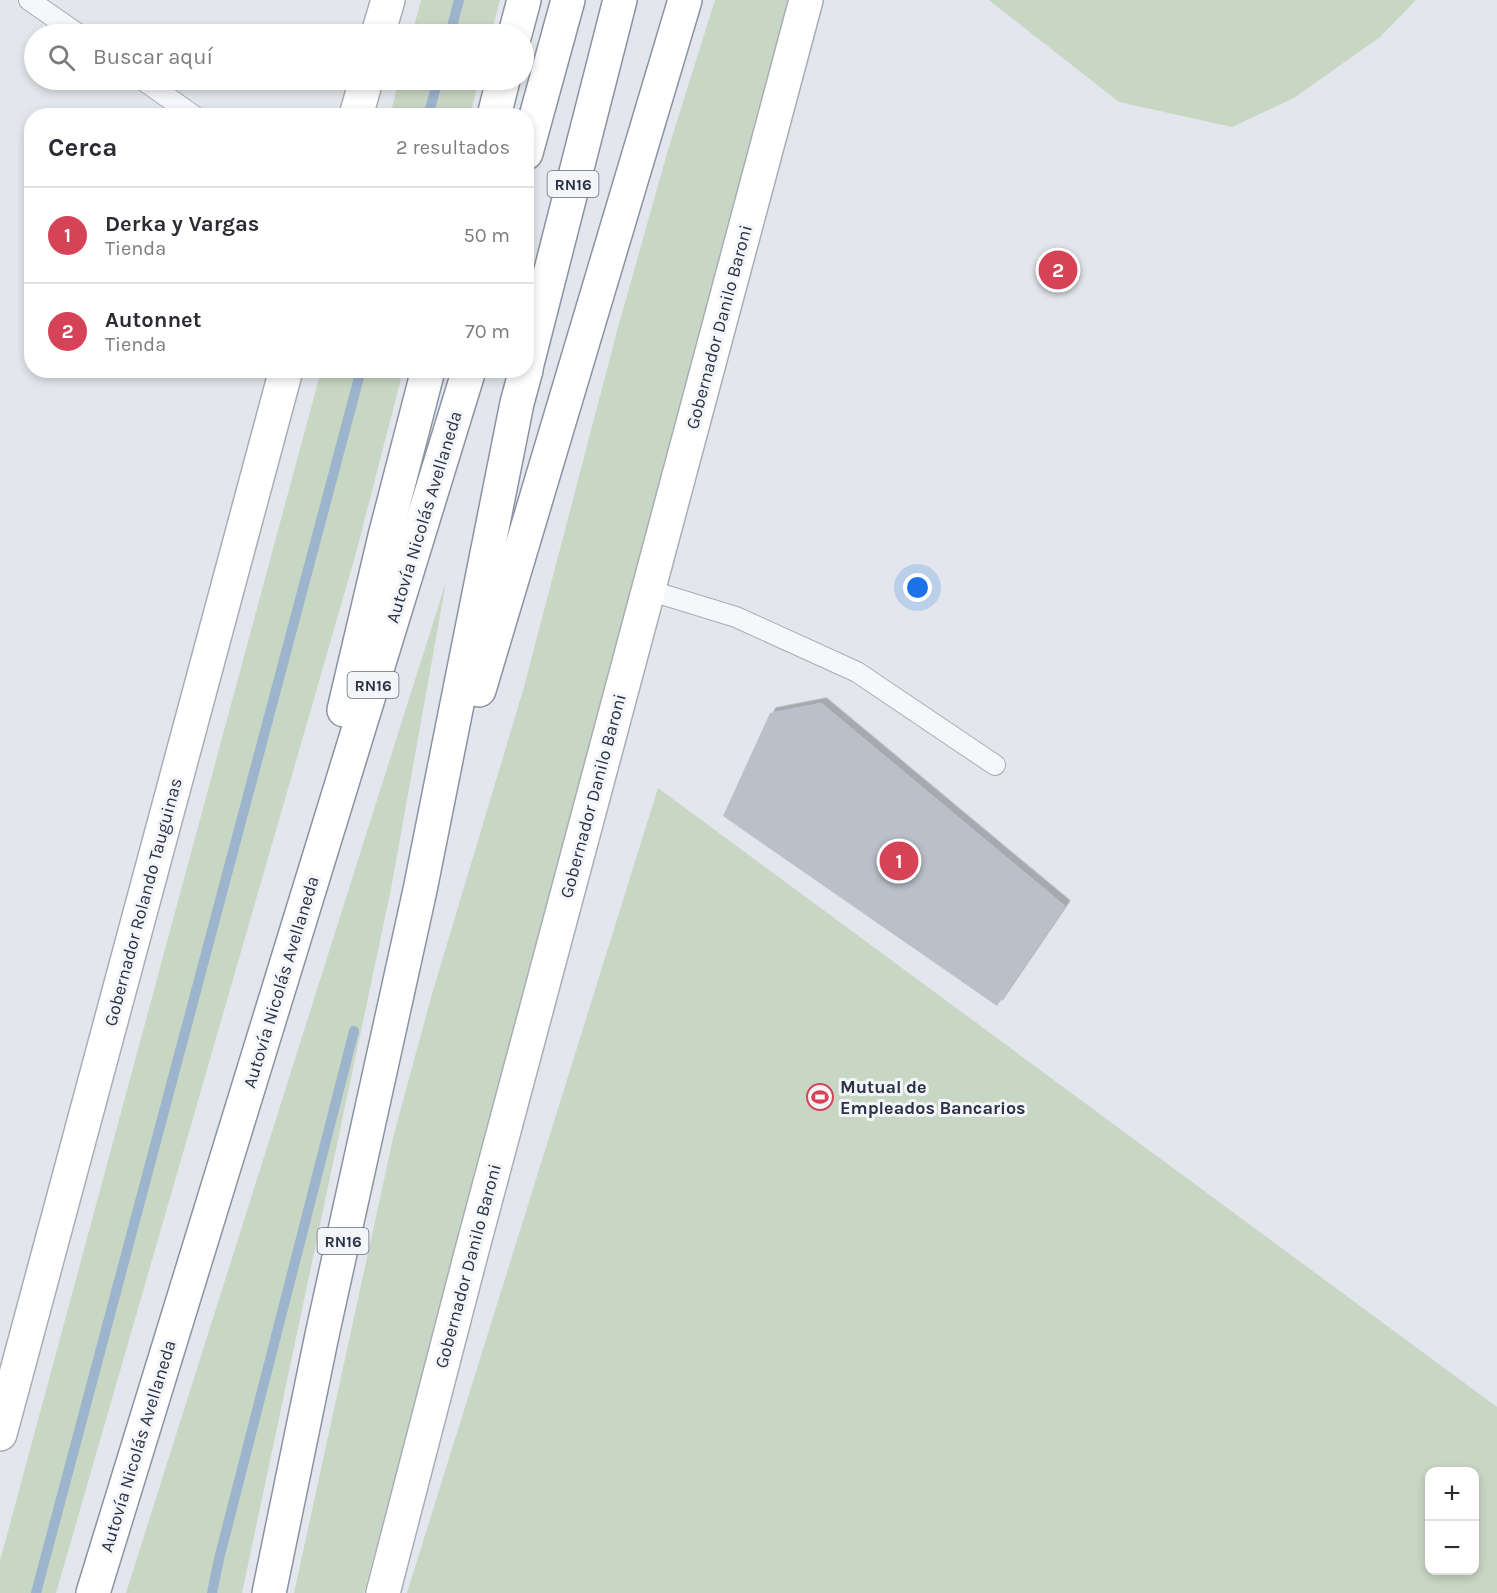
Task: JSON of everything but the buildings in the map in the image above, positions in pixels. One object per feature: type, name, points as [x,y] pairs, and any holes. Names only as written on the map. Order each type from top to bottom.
[{"type":"main road","points":[[381,24],[388,0]]},
{"type":"main road","points":[[518,24],[524,0]]},
{"type":"main road","points":[[534,124],[568,0]]},
{"type":"main road","name":"RN16","points":[[534,338],[620,0]]},
{"type":"main road","points":[[420,890],[685,0]]},
{"type":"main road","name":"Gobernador Danilo Baroni","points":[[383,1593],[806,0]]},
{"type":"main road","points":[[358,108],[363,90]]},
{"type":"main road","points":[[496,108],[500,90]]},
{"type":"main road","name":"Gobernador Rolando Tauguinas","points":[[0,1434],[284,378]]},
{"type":"main road","points":[[276,998],[385,536],[426,378]]},
{"type":"main road","name":"Autovía Nicolás Avellaneda","points":[[93,1593],[467,378]]},
{"type":"main road","name":"RN16","points":[[269,1593],[322,1335],[420,890],[524,378]]},
{"type":"lane","points":[[29,0],[64,24]]},
{"type":"lane","points":[[157,90],[183,108]]},
{"type":"lane","points":[[648,590],[736,617],[857,672],[995,765]]},
{"type":"green space","points":[[421,0],[500,0],[494,24],[415,24]]},
{"type":"green space","points":[[715,0],[788,0],[364,1593],[294,1593],[394,1134],[432,994],[524,687],[617,331],[668,150]]},
{"type":"green space","points":[[989,0],[1416,0],[1380,37],[1294,98],[1232,127],[1119,102]]},
{"type":"green space","points":[[396,90],[476,90],[472,108],[392,108]]},
{"type":"green space","points":[[319,378],[401,378],[356,553],[56,1593],[0,1593],[0,1561]]},
{"type":"green space","points":[[446,582],[391,889],[242,1593],[126,1593]]},
{"type":"green space","name":"Mutual de Empleados Bancarios","points":[[658,788],[1497,1407],[1497,1593],[407,1593]]},
{"type":"waterway","points":[[453,24],[459,0]]},
{"type":"waterway","points":[[430,108],[435,90]]},
{"type":"waterway","points":[[36,1593],[359,378]]},
{"type":"waterway","points":[[212,1593],[354,1031]]},
{"type":"place","name":"Autonnet","points":[[1058,270]]},
{"type":"place","name":"Derka y Vargas","points":[[899,861]]},
{"type":"place","name":"Mutual de Empleados Bancarios","points":[[820,1097]]}]
